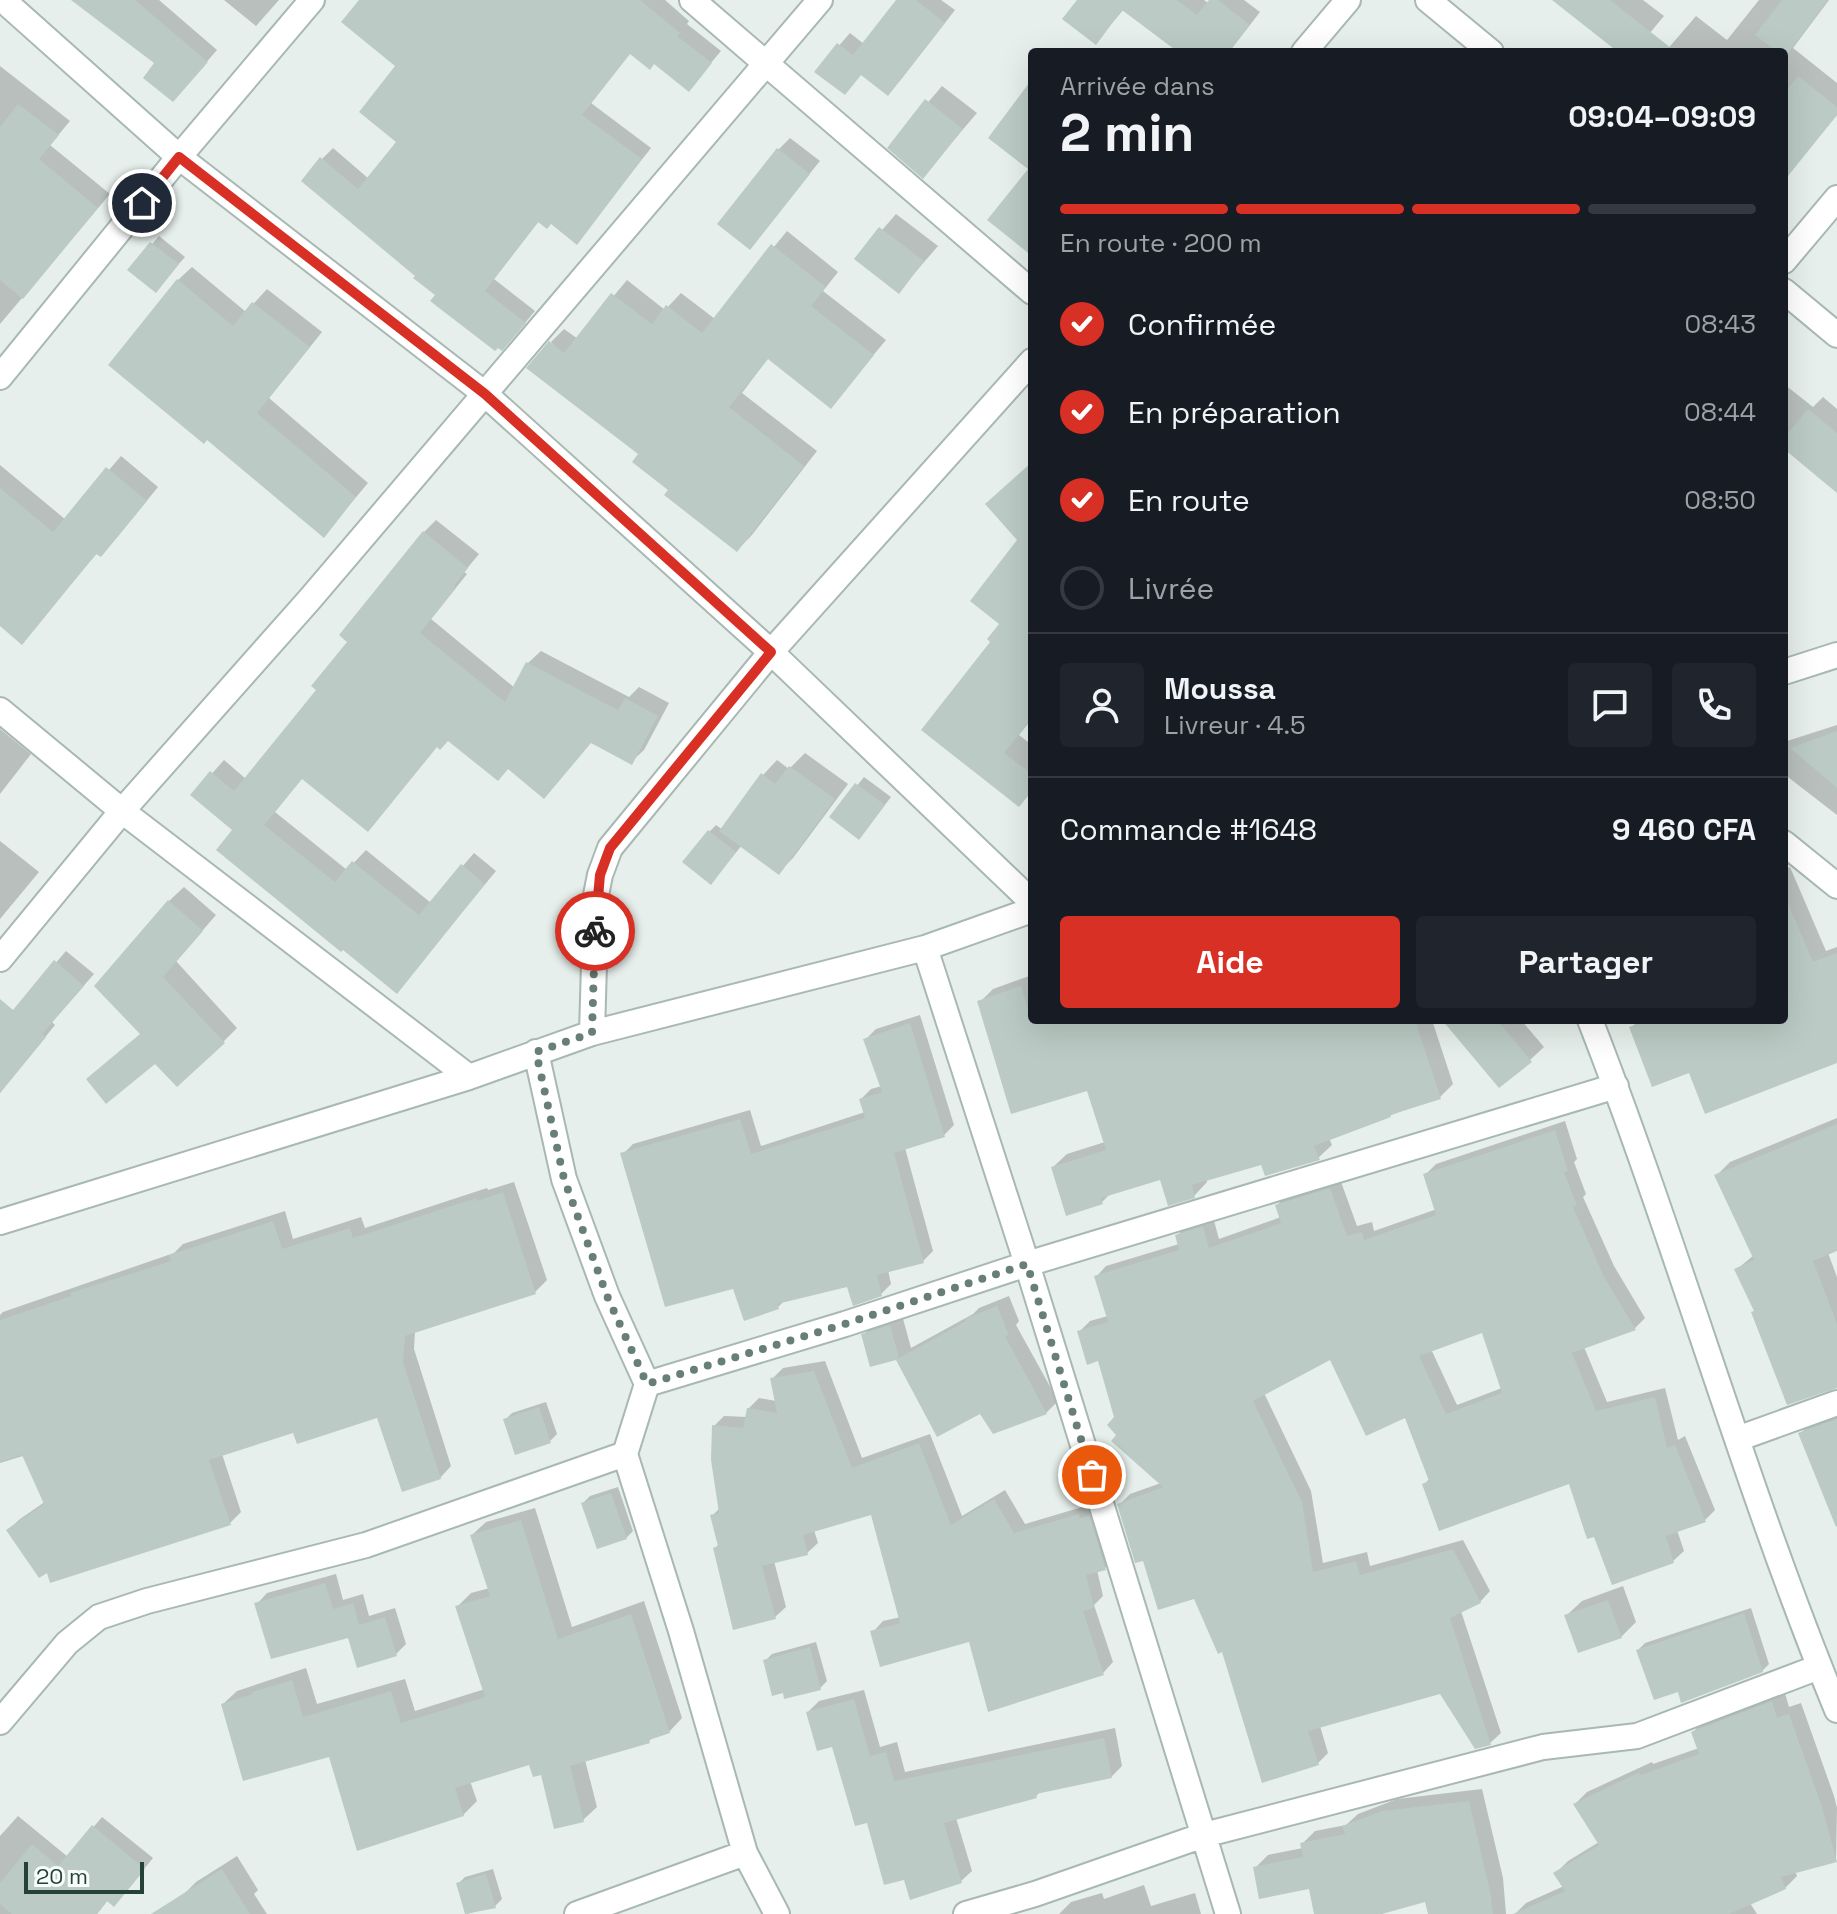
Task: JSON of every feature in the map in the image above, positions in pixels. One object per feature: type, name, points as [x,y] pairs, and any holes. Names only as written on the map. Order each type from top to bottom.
[{"type":"street","points":[[3,0],[179,157],[485,394],[771,652],[1028,898]]},
{"type":"street","points":[[0,377],[312,0]]},
{"type":"street","points":[[692,0],[1028,289]]},
{"type":"street","points":[[0,959],[122,811],[310,599],[820,0]]},
{"type":"street","points":[[1307,48],[1348,0]]},
{"type":"street","points":[[1428,0],[1486,48]]},
{"type":"street","points":[[1788,256],[1837,198]]},
{"type":"street","points":[[1788,294],[1837,335]]},
{"type":"street","points":[[592,1033],[596,895],[610,848],[771,652],[1028,365]]},
{"type":"street","points":[[1788,671],[1837,655]]},
{"type":"street","points":[[0,710],[122,811],[469,1077]]},
{"type":"street","points":[[1788,846],[1837,886]]},
{"type":"street","points":[[0,1222],[469,1077],[592,1033],[925,948],[1028,911]]},
{"type":"street","points":[[925,948],[1027,1264],[1228,1914]]},
{"type":"street","points":[[1592,1024],[1616,1086],[1737,1439],[1837,1710]]},
{"type":"street","points":[[536,1052],[564,1179],[607,1296],[647,1384],[625,1454],[681,1631],[745,1853],[777,1914]]},
{"type":"street","points":[[647,1384],[845,1324],[1027,1264],[1616,1086]]},
{"type":"street","points":[[1737,1439],[1837,1403]]},
{"type":"street","points":[[0,1722],[67,1643],[99,1617],[147,1601],[366,1545],[625,1454]]},
{"type":"street","points":[[966,1914],[1035,1894],[1204,1835],[1543,1747],[1637,1736],[1819,1667]]},
{"type":"street","points":[[577,1914],[745,1853]]},
{"type":"building","points":[[71,0],[135,0],[208,62],[173,102],[143,78],[154,63]]},
{"type":"building","points":[[359,0],[640,0],[680,33],[677,36],[712,63],[689,92],[654,64],[650,70],[630,54],[582,115],[642,159],[577,245],[551,224],[547,229],[538,222],[485,291],[526,323],[502,351],[498,348],[495,351],[430,301],[435,295],[413,278],[415,276],[301,181],[320,157],[358,189],[396,142],[359,112],[395,66],[341,22]]},
{"type":"building","points":[[896,0],[916,0],[945,23],[888,96],[861,75],[845,95],[814,72],[837,43],[853,55]]},
{"type":"building","points":[[1077,0],[1177,0],[1197,15],[1209,0],[1218,0],[1250,25],[1231,48],[1173,48],[1122,10],[1096,45],[1062,19]]},
{"type":"building","points":[[1552,0],[1610,0],[1671,48],[1613,48]]},
{"type":"building","points":[[1782,0],[1828,0],[1788,53],[1788,48],[1773,48],[1755,35]]},
{"type":"building","points":[[1798,76],[1837,107],[1837,115],[1788,176],[1788,89]]},
{"type":"building","points":[[1028,84],[1028,169],[988,138]]},
{"type":"building","points":[[925,99],[963,129],[923,179],[887,148]]},
{"type":"building","points":[[18,104],[59,135],[39,159],[98,208],[23,299],[0,280],[0,127]]},
{"type":"building","points":[[777,148],[810,174],[750,250],[717,224]]},
{"type":"building","points":[[1028,169],[1028,253],[987,220]]},
{"type":"building","points":[[879,227],[924,261],[899,294],[854,259]]},
{"type":"building","points":[[150,242],[179,264],[156,293],[127,270]]},
{"type":"building","points":[[771,244],[826,287],[811,306],[874,355],[831,409],[768,359],[729,407],[804,466],[737,552],[664,495],[668,490],[632,462],[638,454],[526,368],[549,341],[564,353],[611,293],[652,324],[666,305],[702,333]]},
{"type":"building","points":[[177,279],[233,326],[252,302],[310,347],[257,413],[356,497],[324,538],[207,440],[204,444],[108,365]]},
{"type":"building","points":[[1808,409],[1837,433],[1837,493],[1788,452],[1788,433]]},
{"type":"building","points":[[1028,466],[1028,723],[1004,753],[1028,771],[1028,796],[1019,807],[921,730],[990,642],[987,639],[999,624],[970,601],[1017,540],[985,504]]},
{"type":"building","points":[[106,467],[147,501],[101,557],[96,554],[22,645],[0,626],[0,488],[53,532]]},
{"type":"building","points":[[423,531],[468,568],[420,633],[505,702],[526,662],[618,710],[625,698],[658,716],[632,765],[591,743],[544,799],[508,769],[498,781],[448,741],[440,750],[437,747],[368,832],[302,779],[264,825],[335,882],[352,861],[419,915],[461,864],[485,884],[397,994],[216,850],[232,830],[190,795],[210,771],[234,791],[316,690],[311,686],[347,642],[339,635]]},
{"type":"building","points":[[1837,731],[1837,788],[1790,748]]},
{"type":"building","points":[[789,766],[835,799],[779,875],[719,831],[761,773],[775,784]]},
{"type":"building","points":[[855,783],[885,805],[859,840],[829,817]]},
{"type":"building","points":[[708,830],[736,852],[711,885],[682,862]]},
{"type":"building","points":[[168,900],[203,931],[163,977],[225,1043],[177,1087],[155,1064],[106,1104],[86,1079],[140,1034],[94,986]]},
{"type":"building","points":[[1788,903],[1813,962],[1837,953],[1837,1063],[1705,1114],[1689,1073],[1652,1087],[1629,1027],[1638,1024],[1788,1024]]},
{"type":"building","points":[[54,960],[84,986],[42,1034],[46,1037],[0,1093],[0,999],[13,1010]]},
{"type":"building","points":[[1021,986],[1028,1010],[1028,1024],[1416,1024],[1441,1099],[1390,1115],[1314,1146],[1320,1160],[1265,1176],[1261,1165],[1192,1185],[1195,1198],[1168,1206],[1160,1180],[1101,1198],[1103,1204],[1066,1216],[1051,1167],[1106,1150],[1087,1091],[1011,1114],[977,1001]]},
{"type":"building","points":[[910,1023],[945,1137],[894,1153],[924,1263],[877,1275],[882,1296],[853,1306],[847,1287],[777,1304],[779,1309],[744,1321],[733,1289],[665,1307],[620,1153],[740,1119],[751,1154],[865,1118],[859,1099],[882,1092],[863,1039]]},
{"type":"building","points":[[1445,1024],[1500,1024],[1532,1062],[1499,1088]]},
{"type":"building","points":[[1837,1124],[1837,1251],[1813,1261],[1837,1324],[1837,1388],[1787,1405],[1751,1312],[1754,1311],[1734,1269],[1754,1260],[1714,1175]]},
{"type":"building","points":[[1555,1130],[1568,1171],[1564,1172],[1577,1206],[1573,1207],[1604,1277],[1636,1330],[1572,1353],[1596,1411],[1655,1397],[1667,1448],[1675,1445],[1706,1522],[1666,1536],[1674,1563],[1612,1585],[1594,1537],[1587,1539],[1569,1484],[1439,1531],[1422,1484],[1429,1481],[1405,1418],[1366,1436],[1330,1360],[1253,1401],[1302,1502],[1313,1572],[1356,1561],[1360,1575],[1453,1549],[1481,1603],[1450,1618],[1491,1745],[1475,1749],[1440,1694],[1308,1731],[1319,1765],[1262,1783],[1222,1652],[1218,1654],[1194,1599],[1158,1610],[1143,1561],[1135,1563],[1117,1504],[1163,1487],[1111,1441],[1116,1435],[1107,1425],[1114,1417],[1098,1361],[1087,1365],[1077,1331],[1108,1322],[1094,1276],[1179,1250],[1175,1235],[1203,1226],[1209,1248],[1281,1223],[1275,1205],[1330,1188],[1347,1236],[1362,1232],[1364,1240],[1436,1215],[1423,1174]],"holes":[[[1482,1333],[1502,1393],[1446,1414],[1419,1356]]]},
{"type":"building","points":[[503,1192],[536,1294],[405,1336],[403,1362],[441,1479],[402,1492],[377,1418],[297,1444],[293,1433],[209,1460],[231,1525],[50,1583],[47,1573],[39,1578],[6,1530],[44,1504],[22,1455],[0,1462],[0,1320],[71,1296],[70,1293],[171,1261],[169,1255],[273,1221],[282,1249],[350,1228],[353,1238]]},
{"type":"building","points":[[997,1306],[1009,1335],[1005,1336],[1047,1414],[993,1434],[980,1414],[937,1437],[896,1360],[870,1367],[861,1334],[890,1325],[899,1358],[965,1319]]},
{"type":"building","points":[[814,1371],[852,1468],[919,1443],[951,1525],[994,1499],[1014,1533],[1079,1514],[1080,1518],[1089,1515],[1106,1570],[1086,1575],[1094,1608],[1083,1611],[1104,1675],[988,1712],[969,1642],[880,1667],[870,1631],[900,1623],[871,1515],[803,1535],[808,1555],[762,1566],[776,1619],[733,1630],[713,1548],[718,1546],[710,1515],[719,1513],[711,1460],[712,1425],[743,1428],[747,1408],[777,1413],[770,1378]]},
{"type":"building","points":[[539,1407],[551,1443],[515,1455],[503,1419]]},
{"type":"building","points":[[1837,1419],[1837,1526],[1836,1527],[1798,1433]]},
{"type":"building","points":[[611,1493],[627,1539],[597,1549],[581,1503]]},
{"type":"building","points":[[521,1520],[558,1639],[631,1614],[670,1733],[649,1740],[650,1743],[570,1766],[584,1822],[554,1829],[541,1775],[533,1777],[529,1765],[455,1788],[464,1816],[357,1851],[329,1757],[243,1781],[221,1704],[252,1692],[292,1680],[303,1717],[391,1691],[401,1723],[485,1697],[455,1606],[490,1596],[470,1535]]},
{"type":"building","points":[[325,1583],[333,1609],[353,1603],[359,1625],[385,1617],[397,1656],[357,1668],[348,1638],[271,1659],[254,1603]]},
{"type":"building","points":[[1608,1600],[1622,1638],[1578,1653],[1564,1615]]},
{"type":"building","points":[[1744,1613],[1763,1672],[1681,1703],[1678,1692],[1654,1700],[1636,1650]]},
{"type":"building","points":[[810,1647],[821,1690],[784,1699],[783,1693],[772,1696],[763,1660]]},
{"type":"building","points":[[854,1699],[870,1756],[886,1752],[894,1781],[1104,1738],[1112,1778],[1036,1794],[1037,1798],[944,1823],[962,1883],[910,1900],[904,1880],[884,1885],[867,1823],[855,1826],[832,1747],[817,1751],[806,1712]]},
{"type":"building","points":[[1772,1701],[1777,1718],[1789,1714],[1822,1807],[1837,1862],[1781,1877],[1786,1889],[1729,1914],[1513,1914],[1565,1891],[1553,1873],[1599,1845],[1573,1804],[1640,1772],[1641,1775],[1699,1754],[1691,1732]]},
{"type":"building","points":[[1469,1801],[1493,1914],[1428,1914],[1425,1902],[1382,1914],[1314,1914],[1309,1889],[1259,1899],[1253,1867],[1303,1857],[1300,1843],[1345,1834],[1342,1826],[1382,1811]]},
{"type":"building","points":[[92,1825],[145,1869],[114,1907],[107,1901],[97,1914],[12,1914],[0,1904],[0,1883],[32,1844],[58,1866]]},
{"type":"building","points":[[222,1869],[250,1914],[151,1914]]},
{"type":"building","points":[[486,1874],[496,1908],[465,1914],[456,1883]]},
{"type":"way so far","points":[[595,931],[592,1033],[536,1052],[564,1179],[607,1296],[647,1384],[845,1324],[1027,1264],[1092,1475]]},
{"type":"route","points":[[142,203],[179,157],[485,394],[771,652],[610,848],[596,895],[595,931]]}]
